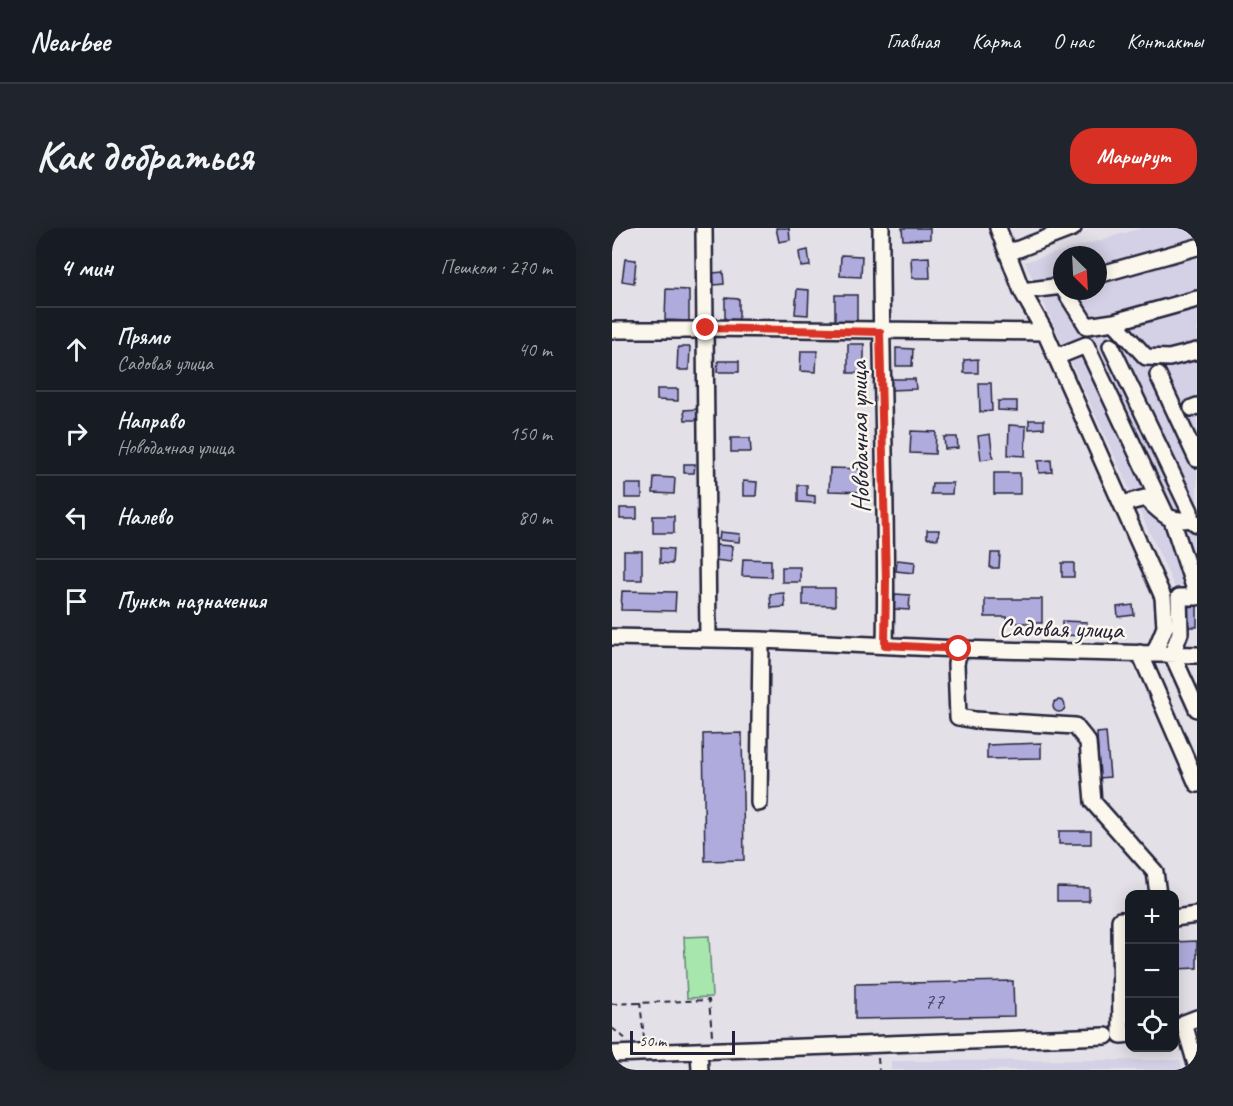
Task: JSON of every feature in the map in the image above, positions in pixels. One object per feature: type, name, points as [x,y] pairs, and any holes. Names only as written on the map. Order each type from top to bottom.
[{"type":"street","points":[[704,228],[708,639]]},
{"type":"street","name":"Новодачная улица","points":[[881,228],[880,332],[886,581],[885,645]]},
{"type":"street","points":[[998,228],[1022,291],[1045,332],[1163,597],[1165,627],[1147,654],[1197,784]]},
{"type":"street","points":[[1007,250],[1016,250],[1073,228]]},
{"type":"street","points":[[1107,272],[1197,247]]},
{"type":"street","points":[[1022,291],[1053,287]]},
{"type":"street","points":[[1071,300],[1087,326],[1114,322],[1197,299]]},
{"type":"street","points":[[1114,322],[1146,357],[1170,358],[1197,351]]},
{"type":"street","points":[[612,330],[706,328],[880,332],[1045,332]]},
{"type":"street","points":[[1056,357],[1086,345],[1168,518],[1197,596],[1179,597],[1180,633],[1172,654],[1197,709]]},
{"type":"street","points":[[1112,346],[1194,522],[1168,518],[1145,498],[1122,504]]},
{"type":"street","points":[[1158,375],[1197,459]]},
{"type":"street","name":"Садовая улица","points":[[612,637],[1197,655]]},
{"type":"street","points":[[759,803],[760,640]]},
{"type":"street","points":[[959,649],[956,664],[958,717],[1075,726],[1088,742],[1093,802],[1155,872],[1157,890]]},
{"type":"street","points":[[1179,917],[1197,915]]},
{"type":"street","points":[[1125,920],[1120,920],[1121,1035],[1125,1035]]},
{"type":"street","points":[[1185,1022],[1197,1068]]},
{"type":"street","points":[[612,1054],[1106,1036]]},
{"type":"street","points":[[700,1070],[706,1051]]},
{"type":"path","points":[[612,1004],[710,1000],[706,1051]]},
{"type":"path","points":[[640,1002],[645,1053]]},
{"type":"shaded area","points":[[1142,228],[1197,228],[1197,592],[1176,590],[1025,262],[1053,254],[1053,300],[1107,300],[1107,246],[1080,246]]},
{"type":"shaded area","points":[[1180,1060],[1183,1070],[891,1070],[891,1061]]},
{"type":"green space","points":[[709,936],[712,997],[687,998],[684,937]]},
{"type":"building","points":[[776,228],[789,228],[790,240],[779,242]]},
{"type":"building","points":[[902,228],[930,228],[930,239],[903,240]]},
{"type":"building","points":[[808,250],[810,266],[801,267],[799,252]]},
{"type":"building","points":[[841,255],[862,256],[861,277],[840,276]]},
{"type":"building","points":[[929,257],[930,278],[912,278],[911,258]]},
{"type":"building","points":[[625,259],[636,260],[634,283],[622,281]]},
{"type":"building","points":[[723,272],[724,284],[714,285],[713,273]]},
{"type":"building","points":[[666,289],[689,290],[689,321],[665,320]]},
{"type":"building","points":[[797,289],[809,290],[808,315],[795,314]]},
{"type":"building","points":[[835,295],[857,295],[857,321],[835,321]]},
{"type":"building","points":[[725,298],[739,299],[739,322],[725,322]]},
{"type":"building","points":[[848,344],[864,344],[864,373],[848,373]]},
{"type":"building","points":[[678,347],[690,347],[689,370],[677,370]]},
{"type":"building","points":[[896,348],[913,349],[912,366],[896,366]]},
{"type":"building","points":[[801,351],[817,351],[816,372],[800,371]]},
{"type":"building","points":[[978,359],[978,373],[964,373],[964,360]]},
{"type":"building","points":[[718,361],[739,361],[739,372],[717,372]]},
{"type":"building","points":[[890,379],[915,379],[916,389],[890,390]]},
{"type":"building","points":[[979,383],[991,383],[992,411],[980,412]]},
{"type":"building","points":[[657,389],[678,389],[678,401],[657,400]]},
{"type":"building","points":[[998,401],[1017,401],[1017,411],[998,410]]},
{"type":"building","points":[[698,409],[698,420],[685,420],[684,410]]},
{"type":"building","points":[[1029,420],[1044,420],[1044,428],[1029,429]]},
{"type":"building","points":[[1009,425],[1026,426],[1025,456],[1008,455]]},
{"type":"building","points":[[911,431],[936,432],[935,454],[910,453]]},
{"type":"building","points":[[990,434],[993,458],[981,460],[978,436]]},
{"type":"building","points":[[944,437],[957,437],[958,448],[945,449]]},
{"type":"building","points":[[731,438],[750,438],[751,452],[731,452]]},
{"type":"building","points":[[1051,460],[1052,472],[1039,473],[1038,461]]},
{"type":"building","points":[[684,464],[695,464],[694,473],[684,473]]},
{"type":"building","points":[[830,468],[866,469],[866,492],[829,491]]},
{"type":"building","points":[[994,473],[1020,473],[1020,494],[994,494]]},
{"type":"building","points":[[654,477],[675,478],[674,494],[653,493]]},
{"type":"building","points":[[743,481],[757,482],[756,496],[743,496]]},
{"type":"building","points":[[932,483],[953,483],[952,494],[931,494]]},
{"type":"building","points":[[625,484],[642,484],[642,498],[625,498]]},
{"type":"building","points":[[798,485],[807,485],[807,495],[815,496],[815,503],[798,502]]},
{"type":"building","points":[[620,508],[637,508],[637,519],[620,519]]},
{"type":"building","points":[[653,516],[674,516],[674,533],[653,533]]},
{"type":"building","points":[[927,530],[939,530],[938,539],[927,538]]},
{"type":"building","points":[[720,532],[740,534],[739,542],[719,540]]},
{"type":"building","points":[[716,545],[732,546],[731,562],[715,560]]},
{"type":"building","points":[[660,548],[673,549],[672,564],[660,563]]},
{"type":"building","points":[[624,551],[642,551],[642,580],[624,580]]},
{"type":"building","points":[[991,553],[1000,553],[999,568],[990,568]]},
{"type":"building","points":[[743,559],[771,560],[771,577],[742,576]]},
{"type":"building","points":[[897,560],[915,562],[914,573],[896,571]]},
{"type":"building","points":[[1062,563],[1074,563],[1074,577],[1062,577]]},
{"type":"building","points":[[782,567],[800,567],[800,582],[782,582]]},
{"type":"building","points":[[803,588],[835,588],[835,606],[803,605]]},
{"type":"building","points":[[622,591],[676,592],[675,611],[621,610]]},
{"type":"building","points":[[784,593],[785,607],[771,608],[770,594]]},
{"type":"building","points":[[895,594],[910,595],[909,610],[894,609]]},
{"type":"building","points":[[985,599],[1042,599],[1042,623],[1007,623],[1007,617],[985,617]]},
{"type":"building","points":[[1133,605],[1134,615],[1118,617],[1117,607]]},
{"type":"building","points":[[1197,606],[1197,627],[1187,627],[1186,607]]},
{"type":"building","points":[[1062,621],[1087,622],[1086,636],[1062,635]]},
{"type":"building","points":[[1059,700],[1065,706],[1059,712],[1053,706]]},
{"type":"building","points":[[1106,732],[1110,777],[1099,778],[1097,733]]},
{"type":"building","points":[[742,733],[744,860],[705,861],[703,734]]},
{"type":"building","points":[[1041,743],[1041,758],[987,759],[987,745]]},
{"type":"building","points":[[1059,831],[1091,831],[1091,844],[1059,844]]},
{"type":"building","points":[[1057,887],[1089,888],[1089,901],[1057,901]]},
{"type":"building","points":[[1197,941],[1197,968],[1179,969],[1179,942]]},
{"type":"building","points":[[1013,981],[1014,1016],[855,1019],[855,984]]},
{"type":"route","points":[[706,328],[880,332],[886,581],[885,645],[959,649]]}]
